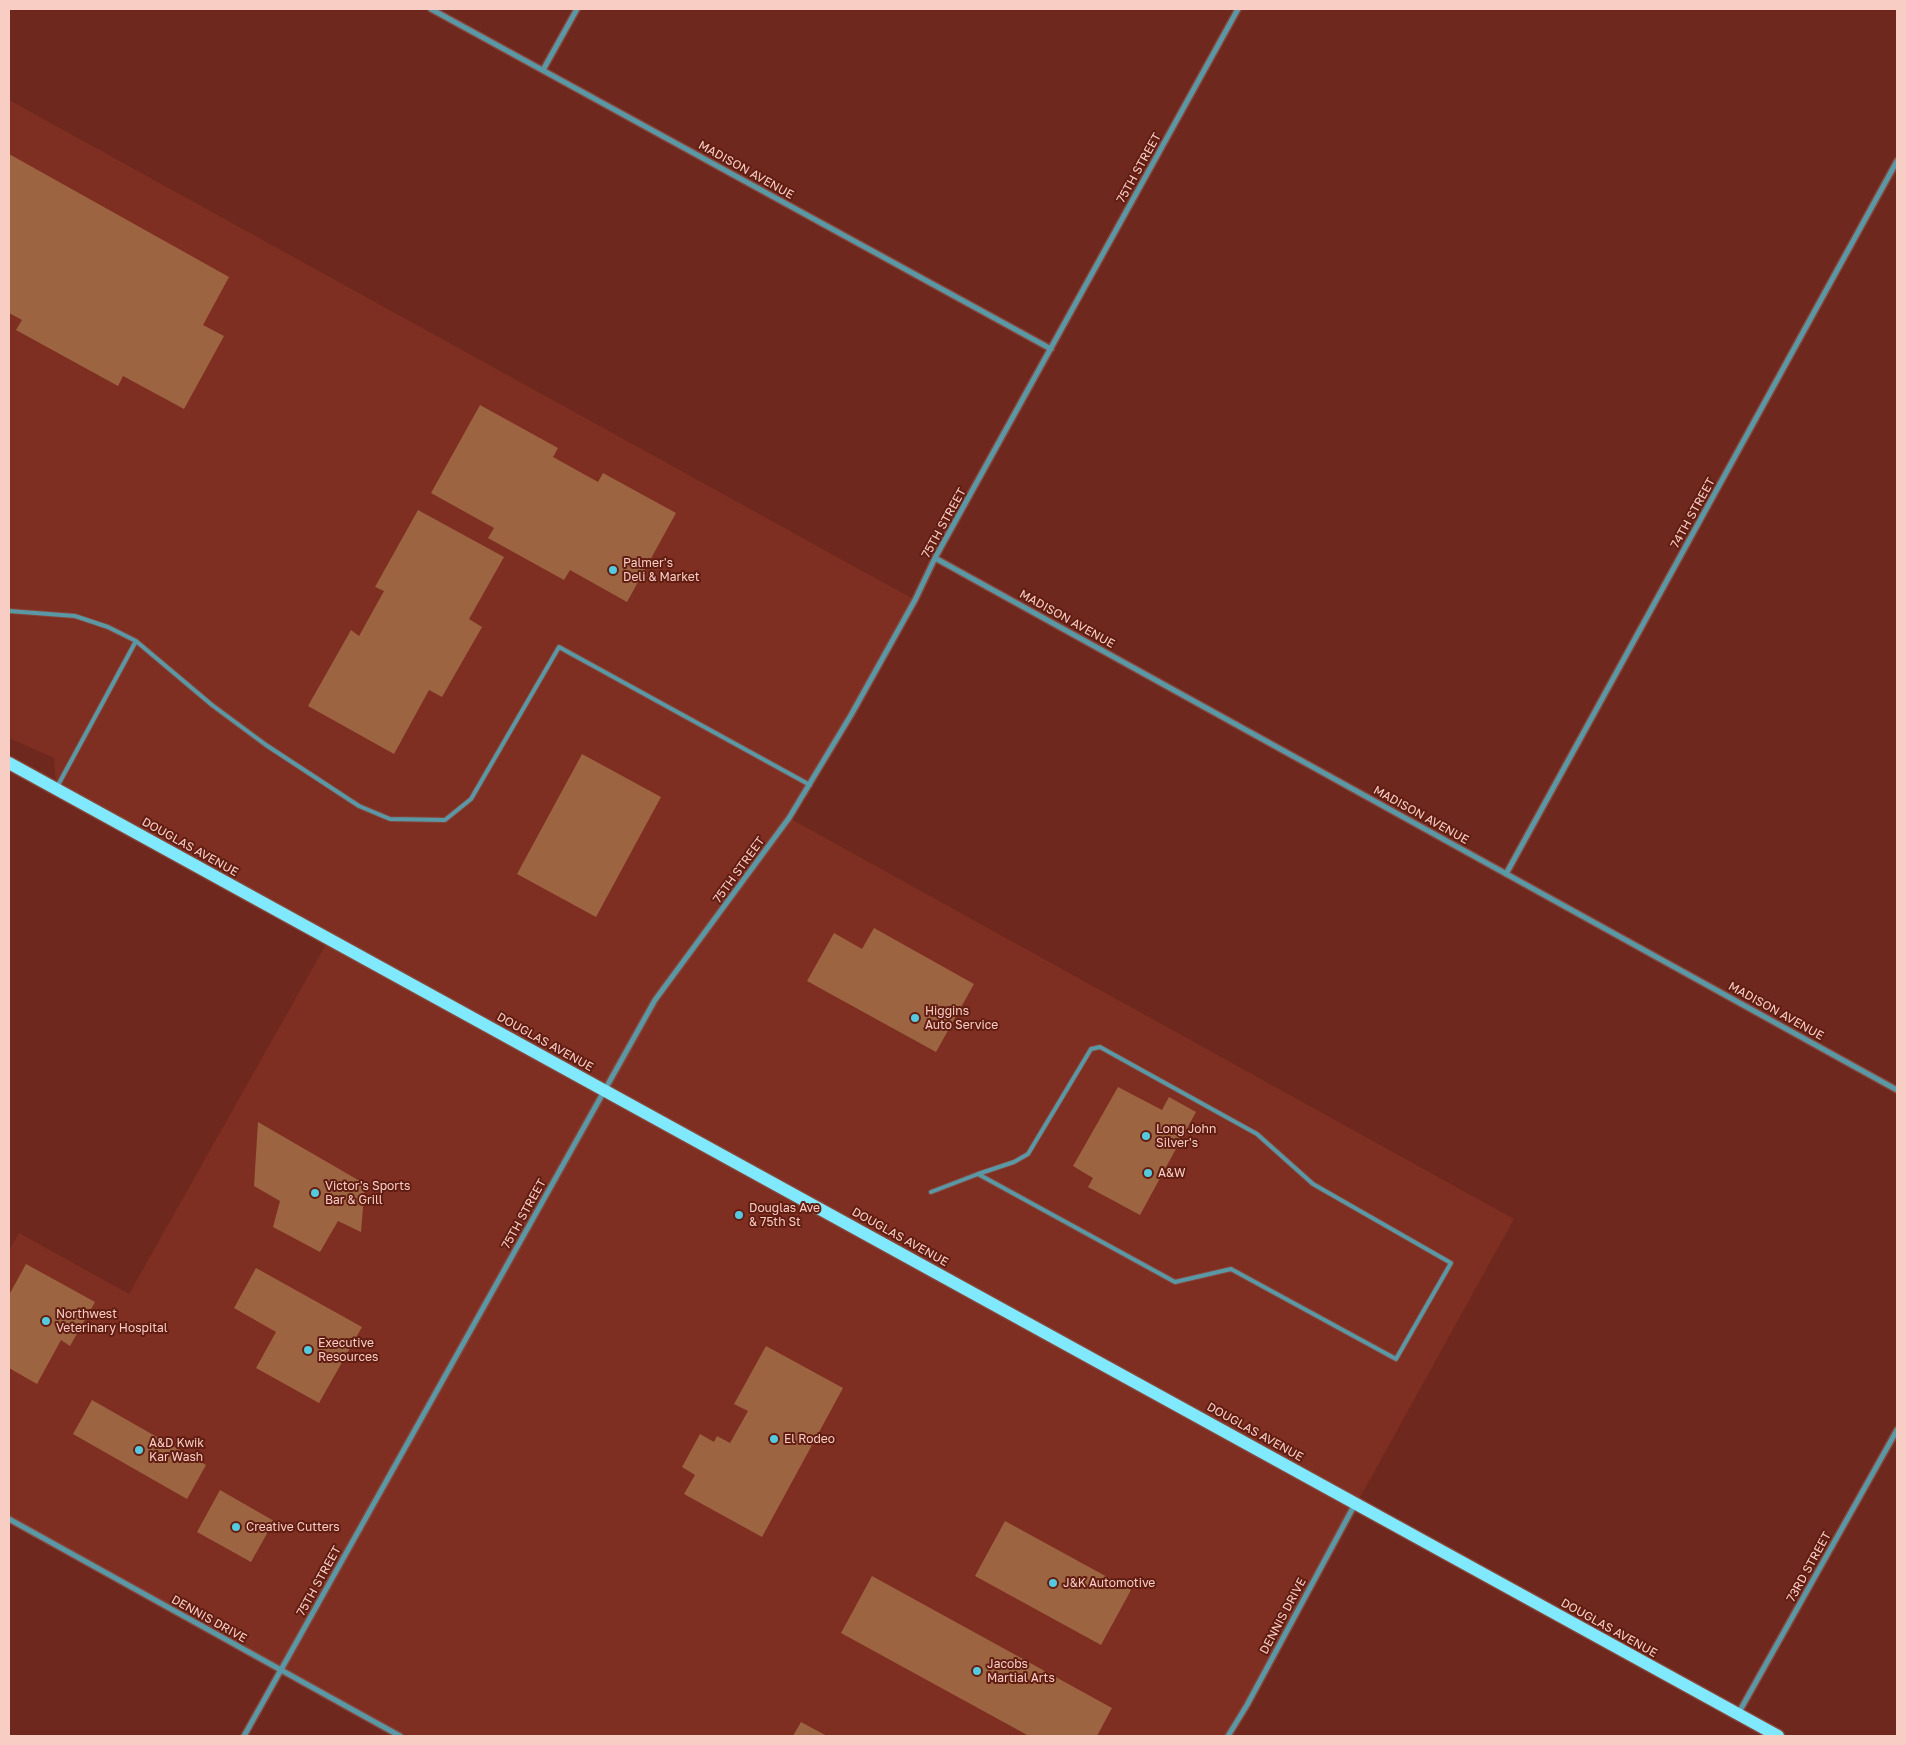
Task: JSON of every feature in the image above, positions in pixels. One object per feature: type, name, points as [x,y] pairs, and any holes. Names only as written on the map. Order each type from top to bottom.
[{"type":"main road","name":"DOUGLAS AVENUE","points":[[9,763],[1778,1736]]},
{"type":"street","name":"MADISON AVENUE","points":[[432,9],[1051,349]]},
{"type":"street","points":[[543,70],[577,9]]},
{"type":"street","name":"75TH STREET","points":[[244,1736],[655,1000],[789,818],[851,715],[1238,9]]},
{"type":"street","name":"74TH STREET","points":[[1506,874],[1897,161]]},
{"type":"street","name":"MADISON AVENUE","points":[[936,558],[1897,1090]]},
{"type":"street","name":"73RD STREET","points":[[1738,1714],[1897,1430]]},
{"type":"street","name":"DENNIS DRIVE","points":[[1228,1736],[1247,1705],[1355,1504]]},
{"type":"street","name":"DENNIS DRIVE","points":[[9,1519],[400,1736]]},
{"type":"lane","points":[[9,610],[75,616],[108,627],[136,641],[205,699],[266,745],[359,806],[390,819],[445,820],[471,799],[559,647],[810,785]]},
{"type":"lane","points":[[56,789],[136,641]]},
{"type":"lane","points":[[931,1192],[978,1174],[1014,1162],[1028,1154],[1091,1050],[1100,1047],[1257,1134],[1313,1184],[1451,1263],[1396,1359],[1231,1269],[1175,1282],[978,1174]]},
{"type":"shaded area","points":[[9,100],[915,600],[789,818],[1514,1219],[1228,1736],[400,1736],[9,1519],[9,1250],[19,1233],[129,1294],[329,939],[56,789],[54,758],[9,738]]},
{"type":"building","points":[[9,154],[229,277],[203,325],[224,336],[184,409],[123,376],[118,386],[16,330],[22,320],[9,313]]},
{"type":"building","points":[[480,405],[558,448],[553,457],[598,482],[603,473],[676,513],[627,602],[570,570],[564,580],[488,538],[494,528],[431,493]]},
{"type":"building","points":[[418,510],[504,557],[469,619],[482,627],[442,697],[429,690],[394,754],[308,706],[351,630],[359,636],[384,591],[375,587]]},
{"type":"building","points":[[582,754],[661,797],[596,917],[517,874]]},
{"type":"building","name":"Higgins Auto Service","points":[[874,928],[974,984],[936,1052],[807,981],[834,933],[862,949]]},
{"type":"building","points":[[1118,1087],[1162,1110],[1169,1097],[1196,1112],[1140,1215],[1088,1187],[1093,1178],[1073,1166]]},
{"type":"building","name":"Victor's Sports Bar & Grill","points":[[258,1122],[365,1184],[361,1232],[338,1221],[320,1252],[273,1227],[280,1201],[254,1186]]},
{"type":"building","name":"Northwest Veterinary Hospital","points":[[26,1264],[95,1302],[70,1346],[61,1340],[37,1384],[9,1368],[9,1295]]},
{"type":"building","name":"Executive Resources","points":[[256,1268],[362,1327],[319,1403],[256,1368],[276,1332],[234,1308]]},
{"type":"building","name":"El Rodeo","points":[[766,1346],[843,1388],[762,1537],[684,1494],[695,1475],[682,1467],[700,1434],[714,1442],[717,1436],[730,1443],[748,1411],[734,1404]]},
{"type":"building","name":"A&D Kwik Kar Wash","points":[[92,1400],[206,1465],[187,1499],[73,1434]]},
{"type":"building","name":"Creative Cutters","points":[[220,1490],[274,1521],[251,1562],[197,1532]]},
{"type":"building","name":"J&K Automotive","points":[[1005,1521],[1131,1590],[1101,1645],[975,1576]]},
{"type":"building","name":"Jacobs Martial Arts","points":[[872,1576],[1112,1708],[1097,1736],[1029,1736],[841,1633]]},
{"type":"building","points":[[801,1722],[827,1736],[793,1736]]},
{"type":"place","name":"Palmer's Deli & Market","points":[[613,570]]},
{"type":"place","name":"Higgins Auto Service","points":[[915,1018]]},
{"type":"place","name":"Long John Silver's","points":[[1146,1136]]},
{"type":"place","name":"A&W","points":[[1148,1173]]},
{"type":"place","name":"Victor's Sports Bar & Grill","points":[[315,1193]]},
{"type":"place","name":"Douglas Ave & 75th St","points":[[739,1215]]},
{"type":"place","name":"Northwest Veterinary Hospital","points":[[46,1321]]},
{"type":"place","name":"Executive Resources","points":[[308,1350]]},
{"type":"place","name":"El Rodeo","points":[[774,1439]]},
{"type":"place","name":"A&D Kwik Kar Wash","points":[[139,1450]]},
{"type":"place","name":"Creative Cutters","points":[[236,1527]]},
{"type":"place","name":"J&K Automotive","points":[[1053,1583]]},
{"type":"place","name":"Jacobs Martial Arts","points":[[977,1671]]}]
